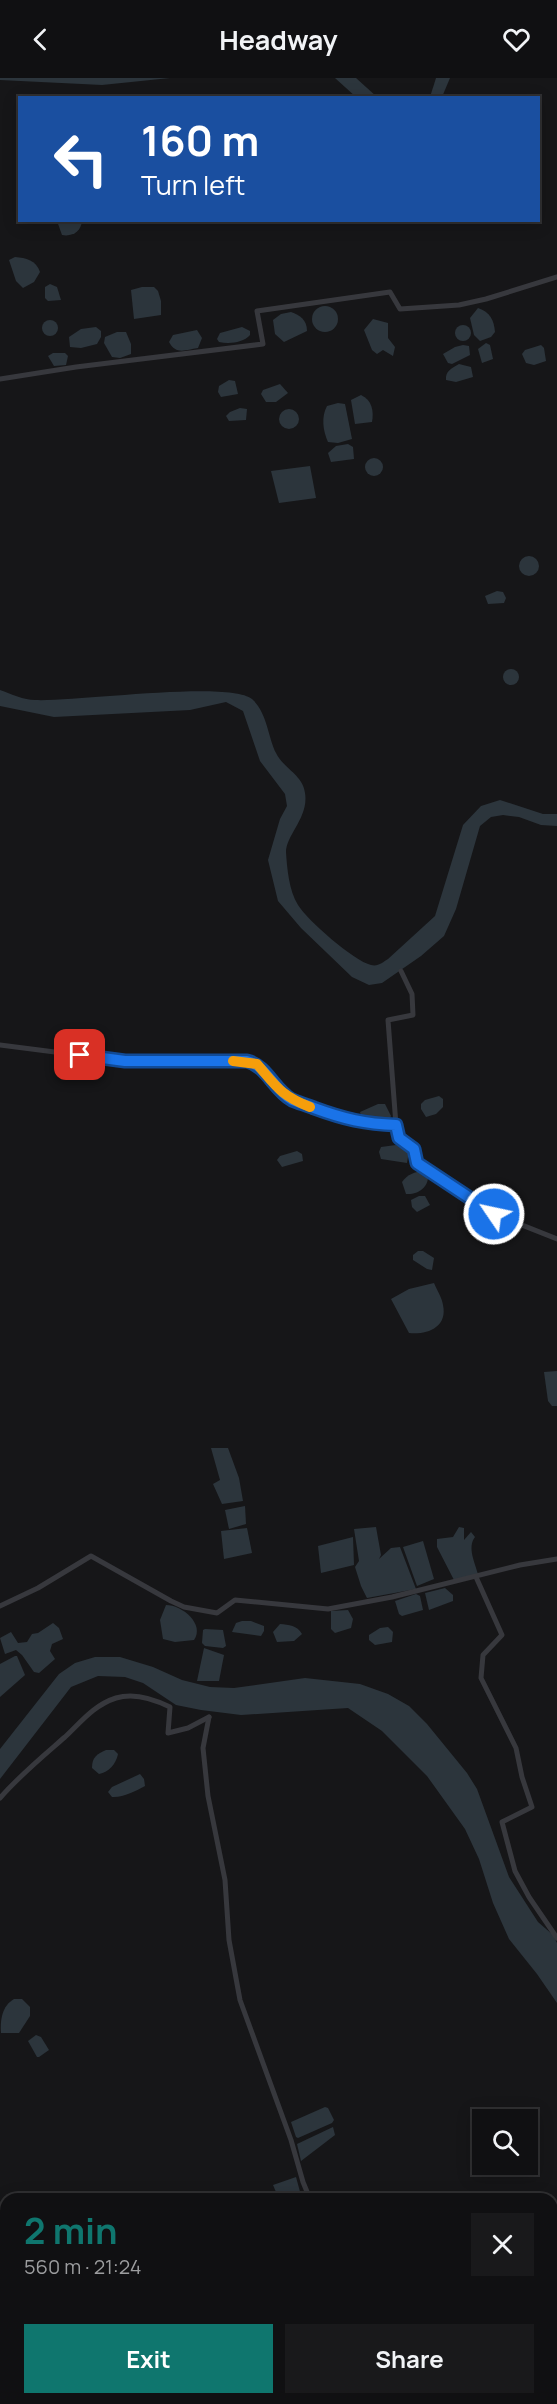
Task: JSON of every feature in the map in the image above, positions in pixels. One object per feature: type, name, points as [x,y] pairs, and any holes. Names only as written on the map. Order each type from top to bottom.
[{"type":"street","points":[[0,379],[76,367],[262,345],[257,311],[390,292],[400,309],[459,305],[557,277]]},
{"type":"street","points":[[401,971],[412,994],[413,1015],[388,1020],[399,1138],[414,1149],[417,1163],[494,1214],[557,1239]]},
{"type":"street","points":[[0,1045],[125,1061],[247,1061],[257,1064],[275,1087],[292,1100],[336,1116],[368,1124],[396,1125]]},
{"type":"street","points":[[0,1606],[38,1588],[91,1556],[184,1607],[217,1613],[235,1600],[328,1609],[476,1577],[520,1565],[557,1559]]},
{"type":"street","points":[[476,1577],[502,1635],[483,1655],[481,1678],[516,1748],[532,1807],[502,1822],[515,1871],[529,1897],[557,1938]]},
{"type":"street","points":[[0,1798],[20,1776],[90,1711],[117,1697],[149,1696],[170,1707],[168,1733],[189,1728],[209,1717],[203,1748],[208,1796],[225,1880],[230,1940],[240,2000],[308,2193]]},
{"type":"shaded area","points":[[0,78],[170,78],[102,85],[0,80]]},
{"type":"shaded area","points":[[335,78],[356,78],[376,96],[355,96]]},
{"type":"shaded area","points":[[436,78],[450,78],[442,96],[430,96]]},
{"type":"shaded area","points":[[57,222],[82,222],[76,232],[62,235]]},
{"type":"shaded area","points":[[15,257],[30,260],[40,272],[34,282],[23,288],[16,281],[9,260]]},
{"type":"shaded area","points":[[50,284],[57,287],[61,300],[48,301],[45,298],[45,287]]},
{"type":"shaded area","points":[[154,287],[158,291],[161,315],[134,319],[131,290]]},
{"type":"shaded area","points":[[325,306],[335,309],[338,319],[335,329],[325,332],[315,329],[312,319],[315,309]]},
{"type":"shaded area","points":[[478,308],[491,317],[495,332],[491,337],[480,341],[474,335],[470,318]]},
{"type":"shaded area","points":[[291,312],[302,318],[307,331],[284,342],[275,334],[273,320],[281,314]]},
{"type":"shaded area","points":[[373,319],[388,323],[388,338],[395,347],[393,356],[383,350],[377,354],[372,350],[364,330]]},
{"type":"shaded area","points":[[50,320],[58,328],[50,336],[42,328]]},
{"type":"shaded area","points":[[460,325],[466,325],[471,333],[469,339],[460,341],[455,336],[455,330]]},
{"type":"shaded area","points":[[96,327],[101,331],[97,344],[81,348],[70,347],[69,337],[81,329]]},
{"type":"shaded area","points":[[242,327],[250,331],[250,335],[244,340],[227,343],[219,342],[217,339],[220,333]]},
{"type":"shaded area","points":[[197,330],[202,338],[198,348],[178,350],[169,342],[173,335]]},
{"type":"shaded area","points":[[117,332],[126,332],[131,344],[131,354],[120,358],[112,357],[104,343],[105,337]]},
{"type":"shaded area","points":[[486,343],[490,345],[493,359],[482,363],[478,349]]},
{"type":"shaded area","points":[[463,345],[469,346],[470,355],[452,364],[448,363],[443,354]]},
{"type":"shaded area","points":[[541,345],[544,348],[546,361],[534,365],[526,363],[522,354],[525,350]]},
{"type":"shaded area","points":[[53,353],[65,353],[68,356],[66,365],[54,366],[48,356]]},
{"type":"shaded area","points":[[459,364],[471,367],[473,377],[456,382],[446,380],[448,372]]},
{"type":"shaded area","points":[[229,380],[235,381],[238,394],[221,397],[218,392],[219,386]]},
{"type":"shaded area","points":[[280,384],[288,393],[276,402],[266,402],[261,394],[263,390]]},
{"type":"shaded area","points":[[361,395],[368,400],[371,406],[372,422],[355,424],[351,400]]},
{"type":"shaded area","points":[[345,404],[352,439],[338,443],[328,442],[324,429],[324,415],[327,406]]},
{"type":"shaded area","points":[[240,408],[247,409],[246,420],[229,421],[226,416]]},
{"type":"shaded area","points":[[289,409],[296,412],[299,419],[296,426],[289,429],[282,426],[279,419],[282,412]]},
{"type":"shaded area","points":[[348,444],[353,447],[354,459],[331,462],[328,453],[336,446]]},
{"type":"shaded area","points":[[374,458],[380,461],[383,467],[380,473],[374,476],[368,473],[365,467],[368,461]]},
{"type":"shaded area","points":[[310,466],[316,498],[279,503],[271,471]]},
{"type":"shaded area","points":[[529,556],[536,559],[539,566],[536,573],[529,576],[522,573],[519,566],[522,559]]},
{"type":"shaded area","points":[[497,591],[503,592],[506,598],[504,603],[488,604],[485,596]]},
{"type":"shaded area","points":[[511,669],[519,677],[511,685],[503,677]]},
{"type":"shaded area","points":[[0,690],[35,700],[183,691],[214,691],[237,694],[252,699],[261,711],[276,753],[301,781],[305,793],[304,810],[286,852],[292,893],[303,912],[331,939],[363,962],[371,965],[378,965],[388,959],[435,916],[463,825],[481,806],[500,800],[543,814],[557,814],[557,826],[541,825],[519,817],[503,815],[491,817],[480,826],[456,909],[444,936],[421,956],[382,983],[369,985],[352,977],[301,928],[278,901],[268,860],[280,819],[287,806],[285,794],[260,761],[243,711],[226,702],[190,710],[54,717],[0,706]]},
{"type":"shaded area","points":[[439,1096],[443,1099],[443,1107],[436,1114],[426,1117],[421,1104],[425,1100]]},
{"type":"shaded area","points":[[378,1104],[385,1104],[391,1116],[388,1122],[362,1119],[360,1112]]},
{"type":"shaded area","points":[[396,1145],[409,1151],[407,1163],[381,1159],[379,1152],[381,1147]]},
{"type":"shaded area","points":[[297,1151],[302,1154],[303,1161],[282,1167],[277,1160],[280,1156]]},
{"type":"shaded area","points":[[424,1171],[428,1175],[425,1187],[415,1193],[406,1194],[402,1182],[412,1174]]},
{"type":"shaded area","points":[[425,1196],[430,1205],[417,1212],[412,1207],[411,1200]]},
{"type":"shaded area","points":[[418,1251],[423,1251],[434,1258],[432,1270],[413,1260],[413,1255]]},
{"type":"shaded area","points":[[434,1283],[442,1302],[444,1313],[442,1319],[429,1331],[409,1333],[391,1299],[409,1289]]},
{"type":"shaded area","points":[[557,1371],[557,1406],[552,1406],[548,1401],[544,1372]]},
{"type":"shaded area","points":[[211,1448],[228,1448],[239,1478],[243,1501],[222,1504],[213,1484],[220,1480]]},
{"type":"shaded area","points":[[245,1506],[246,1524],[229,1529],[225,1510]]},
{"type":"shaded area","points":[[376,1527],[381,1555],[379,1559],[391,1548],[400,1547],[416,1589],[367,1598],[355,1567],[359,1561],[354,1529]]},
{"type":"shaded area","points":[[459,1527],[464,1528],[464,1540],[471,1532],[475,1537],[472,1550],[478,1574],[454,1580],[437,1547],[437,1539],[453,1537]]},
{"type":"shaded area","points":[[247,1528],[252,1553],[224,1559],[221,1531]]},
{"type":"shaded area","points":[[353,1537],[354,1565],[321,1573],[318,1546]]},
{"type":"shaded area","points":[[423,1541],[434,1579],[417,1586],[403,1547]]},
{"type":"shaded area","points":[[445,1588],[453,1595],[453,1601],[429,1610],[425,1593]]},
{"type":"shaded area","points":[[416,1594],[420,1596],[423,1610],[402,1616],[399,1614],[395,1601]]},
{"type":"shaded area","points":[[166,1605],[179,1608],[190,1616],[197,1628],[194,1640],[175,1642],[163,1639],[160,1620]]},
{"type":"shaded area","points":[[348,1610],[353,1619],[351,1628],[335,1633],[331,1629],[331,1611]]},
{"type":"shaded area","points":[[251,1621],[264,1626],[261,1636],[232,1632],[236,1623]]},
{"type":"shaded area","points":[[53,1623],[59,1628],[63,1639],[52,1644],[50,1651],[55,1659],[39,1673],[34,1672],[16,1650],[5,1654],[0,1638],[11,1632],[18,1643],[27,1642],[32,1634],[38,1633]]},
{"type":"shaded area","points":[[280,1624],[295,1627],[302,1634],[294,1641],[277,1642],[273,1632]]},
{"type":"shaded area","points":[[388,1627],[393,1632],[392,1642],[375,1645],[369,1640],[369,1635],[380,1628]]},
{"type":"shaded area","points":[[205,1629],[223,1630],[226,1646],[223,1648],[205,1646],[202,1643]]},
{"type":"shaded area","points":[[204,1648],[224,1655],[219,1681],[197,1681]]},
{"type":"shaded area","points":[[15,1656],[25,1675],[0,1697],[0,1664]]},
{"type":"shaded area","points":[[95,1657],[120,1657],[153,1667],[182,1680],[210,1687],[234,1688],[305,1678],[360,1684],[388,1694],[409,1706],[427,1724],[467,1773],[477,1789],[509,1877],[538,1922],[553,1935],[557,1943],[557,2003],[509,1939],[493,1903],[479,1859],[465,1829],[427,1776],[382,1731],[348,1708],[241,1715],[201,1710],[176,1705],[143,1683],[125,1677],[98,1676],[71,1687],[0,1779],[0,1749],[59,1674],[75,1663]]},
{"type":"shaded area","points":[[106,1750],[114,1750],[118,1754],[117,1758],[109,1769],[99,1774],[92,1768],[93,1761]]},
{"type":"shaded area","points":[[140,1774],[145,1786],[120,1796],[112,1797],[108,1792],[112,1787]]},
{"type":"shaded area","points":[[14,1999],[22,1999],[30,2007],[30,2016],[19,2033],[1,2033],[3,2014],[7,2005]]},
{"type":"shaded area","points":[[36,2035],[41,2037],[49,2050],[39,2057],[28,2041]]},
{"type":"shaded area","points":[[325,2107],[328,2108],[334,2120],[332,2123],[296,2137],[291,2122]]},
{"type":"shaded area","points":[[333,2127],[335,2135],[301,2161],[297,2144]]},
{"type":"shaded area","points":[[296,2177],[300,2193],[276,2193],[273,2185]]},
{"type":"slow traffic","points":[[233,1061],[257,1064],[275,1087],[292,1100],[310,1107]]},
{"type":"route","points":[[80,1055],[164,1063],[247,1061],[257,1064],[275,1087],[292,1100],[336,1116],[368,1124],[396,1125],[399,1138],[414,1149],[417,1163],[494,1214]]}]
